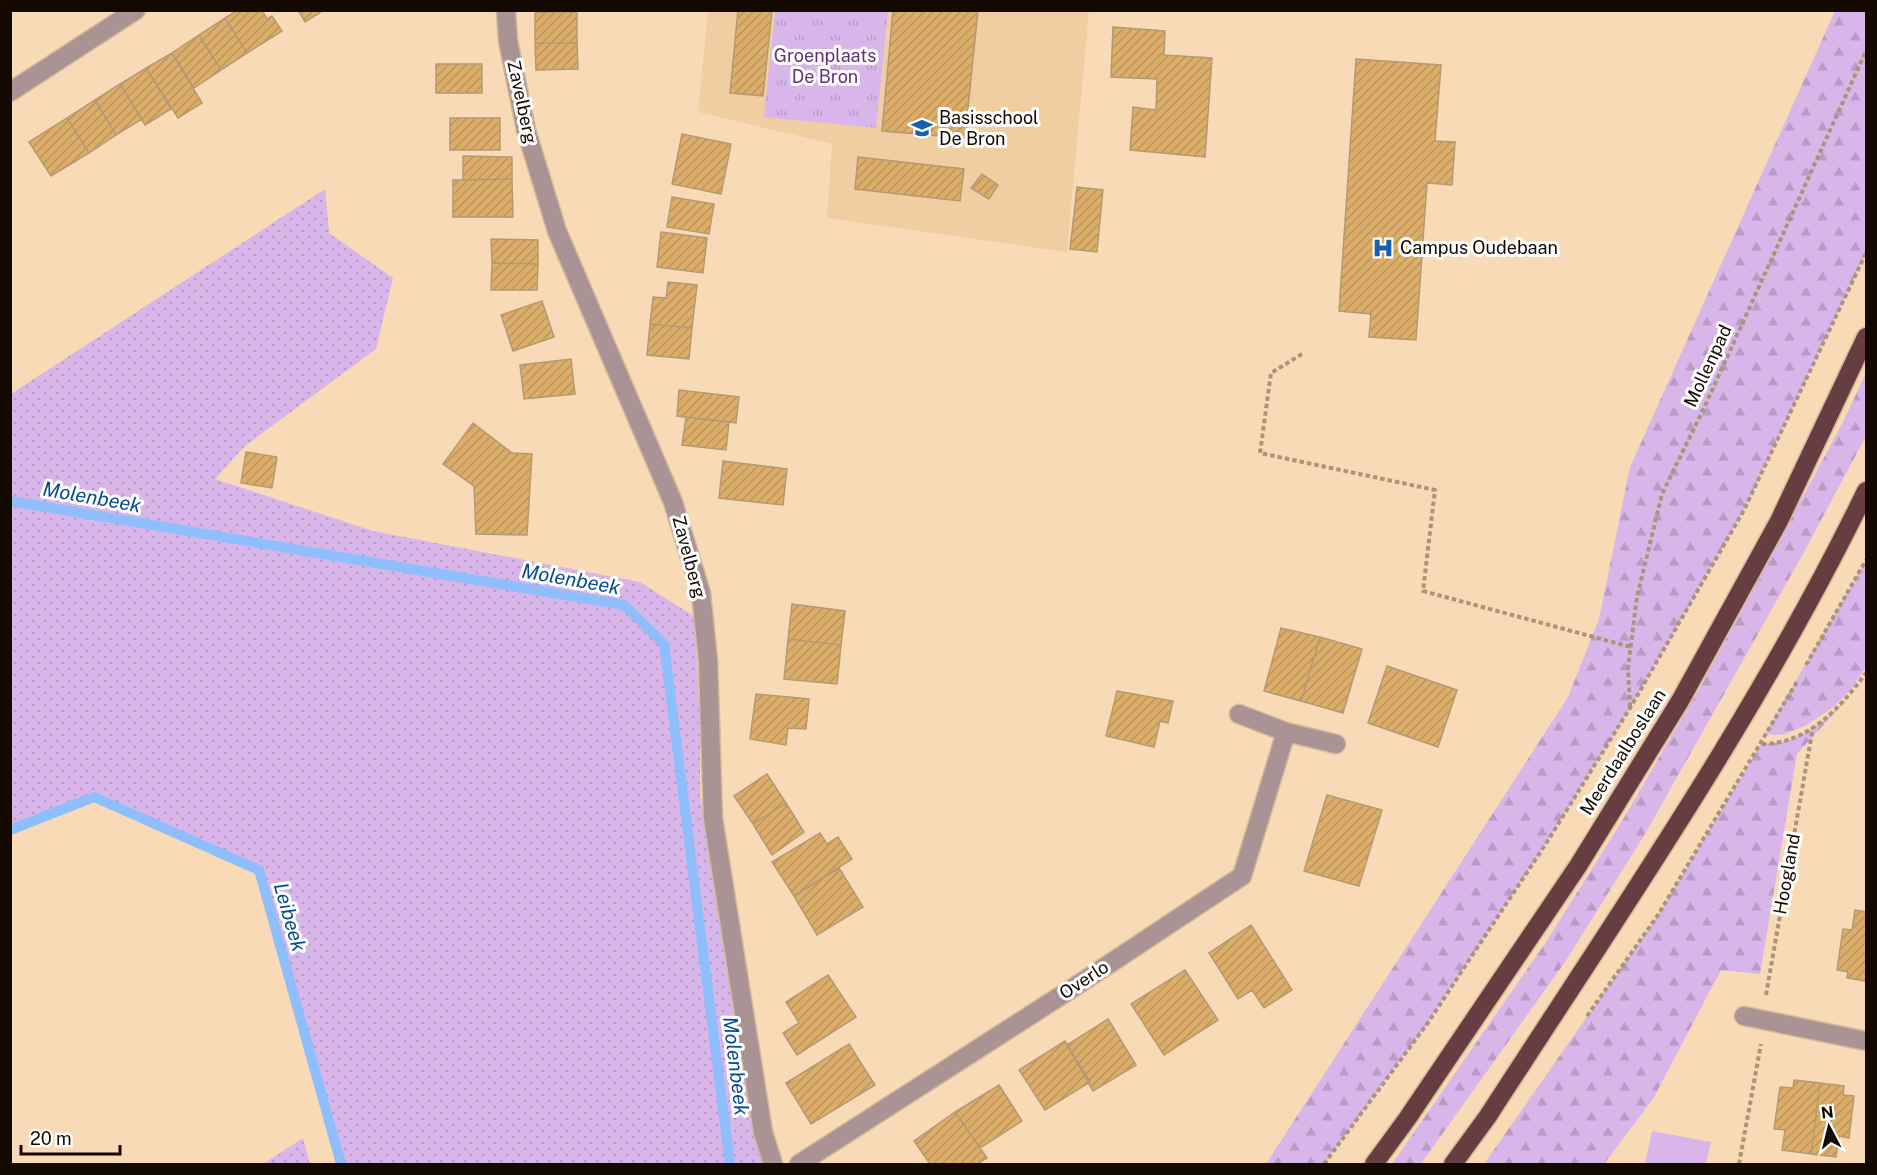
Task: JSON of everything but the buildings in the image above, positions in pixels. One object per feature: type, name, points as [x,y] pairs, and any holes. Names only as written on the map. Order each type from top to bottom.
[{"type":"highway","name":"Meerdaalboslaan","points":[[1374,1164],[1407,1119],[1578,866],[1680,701],[1779,521],[1866,337]]},
{"type":"highway","points":[[1453,1164],[1488,1116],[1737,729],[1835,556],[1866,491]]},
{"type":"street","points":[[10,92],[136,10]]},
{"type":"street","name":"Zavelberg","points":[[506,10],[508,41],[526,130],[557,231],[673,502],[701,592],[708,660],[713,818],[763,1132],[773,1164]]},
{"type":"street","points":[[1239,714],[1286,732],[1336,744]]},
{"type":"street","name":"Overlo","points":[[799,1164],[1242,876],[1286,732]]},
{"type":"street","points":[[1744,1016],[1866,1041]]},
{"type":"path","name":"Mollenpad","points":[[1630,708],[1628,668],[1637,597],[1662,494],[1704,408],[1866,51]]},
{"type":"path","points":[[1324,1164],[1427,1024],[1547,842],[1630,708],[1744,510],[1866,253]]},
{"type":"path","points":[[1302,354],[1271,373],[1260,453],[1435,490],[1423,591],[1631,647]]},
{"type":"path","points":[[1761,744],[1779,744],[1801,736],[1828,717],[1849,697],[1866,673]]},
{"type":"path","name":"Hoogland","points":[[1739,1164],[1761,1043],[1768,981],[1813,727]]},
{"type":"shaded area","name":"Basisschool De Bron","points":[[708,11],[1089,11],[1067,252],[827,218],[832,144],[698,112]]},
{"type":"green space","name":"Groenplaats De Bron","points":[[775,11],[888,11],[876,128],[764,117]]},
{"type":"green space","points":[[1835,11],[1866,11],[1866,253],[1744,510],[1630,708],[1547,842],[1427,1024],[1324,1164],[1266,1164],[1568,697],[1599,619],[1630,467]]},
{"type":"green space","points":[[325,189],[329,233],[393,278],[376,349],[245,446],[215,479],[373,531],[640,582],[695,617],[700,729],[700,795],[763,1132],[773,1164],[338,1164],[259,870],[94,797],[11,832],[11,394]]},
{"type":"green space","points":[[1866,373],[1866,436],[1803,554],[1645,834],[1567,959],[1421,1164],[1392,1164],[1546,942],[1622,821],[1700,687],[1842,424]]},
{"type":"green space","points":[[1866,560],[1866,667],[1852,688],[1832,708],[1805,726],[1782,735],[1765,734]]},
{"type":"green space","points":[[1849,697],[1797,754],[1760,974],[1721,970],[1653,1099],[1604,1164],[1484,1164],[1658,915],[1761,744],[1775,743],[1799,736],[1820,723]]},
{"type":"green space","points":[[1652,1131],[1711,1142],[1706,1164],[1645,1164]]},
{"type":"green space","points":[[303,1138],[310,1164],[263,1164]]},
{"type":"waterway","name":"Molenbeek","points":[[10,501],[624,605],[664,644],[730,1164]]},
{"type":"waterway","name":"Leibeek","points":[[10,830],[94,797],[259,870],[341,1164]]},
{"type":"place","name":"Basisschool De Bron","points":[[922,128]]},
{"type":"place","name":"Campus Oudebaan","points":[[1383,248]]}]
